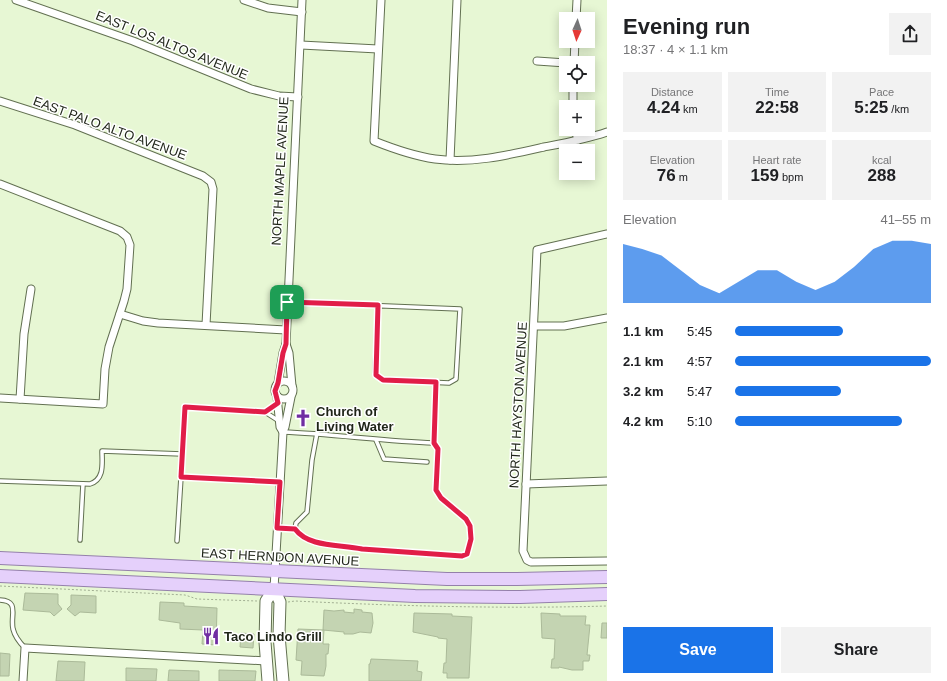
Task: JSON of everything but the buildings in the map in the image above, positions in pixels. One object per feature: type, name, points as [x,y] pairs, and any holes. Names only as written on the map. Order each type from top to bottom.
[{"type":"main road","name":"EAST HERNDON AVENUE","points":[[0,558],[447,579],[607,577]]},
{"type":"main road","points":[[0,576],[461,597],[607,594]]},
{"type":"street","name":"EAST LOS ALTOS AVENUE","points":[[16,0],[133,41],[250,89],[279,96],[298,97]]},
{"type":"street","points":[[244,0],[268,8],[302,12]]},
{"type":"street","name":"NORTH MAPLE AVENUE","points":[[283,681],[279,635],[280,602],[274,589],[282,432],[275,391],[286,344],[302,0]]},
{"type":"street","points":[[381,0],[374,141],[413,154],[450,160],[511,154],[578,140],[607,132]]},
{"type":"street","points":[[450,160],[457,0]]},
{"type":"street","points":[[576,12],[577,0]]},
{"type":"street","points":[[301,45],[378,49]]},
{"type":"street","points":[[537,61],[559,63]]},
{"type":"street","name":"EAST PALO ALTO AVENUE","points":[[0,101],[75,125],[203,176],[211,182],[213,190],[206,326]]},
{"type":"street","points":[[577,136],[578,140]]},
{"type":"street","points":[[0,184],[120,231],[127,237],[130,245],[124,301],[109,348],[105,369],[103,404],[0,398]]},
{"type":"street","name":"NORTH HAYSTON AVENUE","points":[[607,234],[537,250],[523,551],[527,560],[537,563],[607,561]]},
{"type":"street","points":[[20,399],[24,334],[31,290]]},
{"type":"street","points":[[120,314],[150,323],[286,330]]},
{"type":"street","points":[[534,326],[564,326],[607,318]]},
{"type":"street","name":"NORTH MAPLE AVENUE","points":[[282,432],[285,427],[291,397],[294,392],[292,386],[289,353],[286,344]]},
{"type":"street","points":[[278,383],[286,381],[292,386]]},
{"type":"street","points":[[277,399],[291,397]]},
{"type":"street","points":[[526,484],[607,481]]},
{"type":"street","name":"NORTH MAPLE AVENUE","points":[[268,681],[265,642],[266,601],[274,589]]},
{"type":"street","points":[[23,681],[25,648],[266,661],[272,664],[275,681]]},
{"type":"lane","points":[[287,302],[378,305],[460,309],[457,377],[453,382],[383,380],[376,375],[378,305]]},
{"type":"lane","points":[[317,433],[312,460],[308,512],[296,523],[295,529],[299,534],[307,539],[328,545],[349,546],[362,549],[462,556],[467,554],[471,539],[470,526],[466,519],[441,498],[436,490],[438,449],[434,443],[436,382]]},
{"type":"lane","points":[[265,412],[277,399]]},
{"type":"lane","points":[[177,541],[185,407],[265,412],[280,422]]},
{"type":"lane","points":[[282,432],[317,433],[376,440],[434,443]]},
{"type":"lane","points":[[376,440],[384,459],[427,462]]},
{"type":"lane","points":[[0,481],[90,484],[99,479],[101,474],[102,451],[182,454]]},
{"type":"lane","points":[[181,477],[280,482]]},
{"type":"lane","points":[[80,540],[83,484]]},
{"type":"lane","points":[[277,528],[295,529]]},
{"type":"lane","points":[[0,600],[9,601],[13,605],[14,629],[17,638],[25,648]]},
{"type":"path","points":[[0,586],[185,596],[197,599],[258,601]]},
{"type":"place","name":"Church of Living Water","points":[[303,418]]},
{"type":"place","name":"Taco Lindo Grill","points":[[211,636]]},
{"type":"route","points":[[287,302],[378,305],[375,372],[379,379],[436,382],[434,443],[438,449],[436,490],[441,498],[466,519],[470,526],[471,539],[467,554],[462,556],[362,549],[349,546],[317,543],[299,534],[295,529],[277,528],[280,482],[181,477],[185,407],[265,412],[278,403],[275,388],[278,383],[286,344],[287,302]]}]
